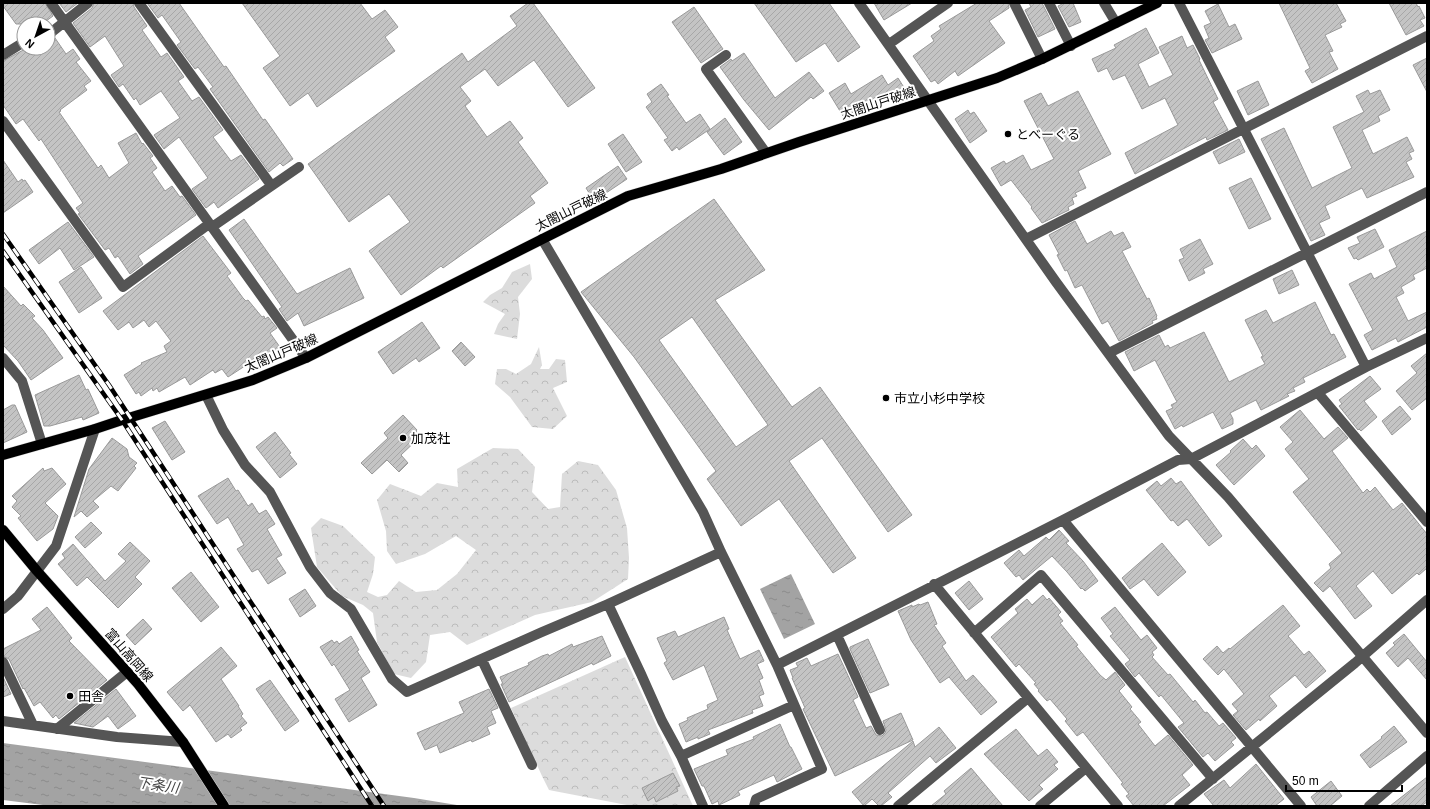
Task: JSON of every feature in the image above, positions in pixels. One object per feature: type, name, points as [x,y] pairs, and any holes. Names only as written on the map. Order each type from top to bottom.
[{"type":"main road","name":"太閤山戸破線","points":[[3,455],[95,429],[253,380],[306,358],[628,196],[721,169],[997,78],[1042,60],[1157,3]]},
{"type":"main road","name":"富山高岡線","points":[[3,530],[37,571],[138,684],[183,742],[224,806]]},
{"type":"street","points":[[51,3],[306,358]]},
{"type":"street","points":[[56,29],[88,3]]},
{"type":"street","points":[[139,3],[272,185]]},
{"type":"street","points":[[859,3],[1026,239],[1169,436],[1228,497],[1427,733]]},
{"type":"street","points":[[889,44],[948,3]]},
{"type":"street","points":[[1014,3],[1042,60]]},
{"type":"street","points":[[1049,3],[1071,46]]},
{"type":"street","points":[[1104,3],[1116,23]]},
{"type":"street","points":[[1180,3],[1366,367]]},
{"type":"street","points":[[1026,239],[1427,36]]},
{"type":"street","points":[[3,55],[16,47]]},
{"type":"street","points":[[726,55],[706,69],[766,153]]},
{"type":"street","points":[[3,120],[123,287],[210,225],[299,167]]},
{"type":"street","points":[[1109,353],[1427,192]]},
{"type":"street","points":[[542,239],[703,512],[721,552],[777,664],[822,769],[756,799],[754,806]]},
{"type":"street","points":[[777,664],[837,635],[1178,460],[1191,459],[1366,367],[1427,338]]},
{"type":"street","points":[[3,358],[22,381],[42,444]]},
{"type":"street","points":[[1318,393],[1427,522]]},
{"type":"street","points":[[206,394],[223,430],[245,465],[270,492],[310,567],[330,593],[351,609],[392,679],[407,692],[608,604],[721,552]]},
{"type":"street","points":[[3,609],[18,596],[56,546],[95,429]]},
{"type":"street","points":[[1063,520],[1302,806]]},
{"type":"street","points":[[974,634],[1041,575],[1213,779]]},
{"type":"street","points":[[934,584],[1118,806]]},
{"type":"street","points":[[1179,806],[1362,656],[1427,600]]},
{"type":"street","points":[[608,604],[662,721],[681,756],[703,806]]},
{"type":"street","points":[[837,635],[880,730]]},
{"type":"street","points":[[482,660],[532,765]]},
{"type":"street","points":[[3,662],[33,725]]},
{"type":"street","points":[[57,729],[127,672]]},
{"type":"street","points":[[898,806],[1028,698]]},
{"type":"street","points":[[681,756],[794,705]]},
{"type":"street","points":[[3,721],[117,737],[183,742]]},
{"type":"street","points":[[1369,806],[1427,756]]},
{"type":"street","points":[[1040,806],[1086,768]]},
{"type":"green space","points":[[530,264],[532,279],[518,297],[520,314],[517,339],[494,334],[498,324],[505,314],[483,302],[490,295],[502,288],[512,272]]},
{"type":"green space","points":[[539,347],[542,365],[540,369],[549,369],[556,359],[565,360],[567,382],[553,388],[567,416],[553,429],[532,427],[510,397],[495,384],[497,369],[506,369],[516,374],[531,364]]},
{"type":"green space","points":[[493,448],[518,449],[535,467],[532,492],[548,509],[560,507],[562,474],[578,461],[598,465],[616,490],[627,528],[629,558],[628,579],[592,602],[535,615],[467,645],[450,632],[430,635],[426,662],[411,678],[394,674],[377,642],[373,613],[363,605],[342,596],[317,567],[311,528],[321,518],[343,526],[375,557],[373,574],[367,592],[378,597],[387,595],[399,581],[416,592],[437,590],[457,574],[476,550],[456,536],[425,554],[396,564],[387,551],[386,531],[377,500],[390,484],[421,496],[437,483],[458,487],[457,469]]},
{"type":"green space","points":[[625,657],[693,806],[632,806],[554,791],[549,790],[542,776],[511,708]]},
{"type":"water","points":[[791,574],[815,624],[784,639],[760,589]]},
{"type":"water","name":"下条川","points":[[3,743],[414,798],[463,806],[51,806],[3,800]]},
{"type":"building","points":[[3,3],[45,3],[53,16],[16,16],[16,24],[3,6]]},
{"type":"building","points":[[59,3],[78,3],[66,12]]},
{"type":"building","points":[[94,3],[133,3],[134,7],[147,26],[142,30],[161,57],[167,53],[184,77],[178,81],[192,101],[199,97],[223,130],[213,137],[231,161],[241,155],[259,179],[218,208],[214,202],[206,208],[192,189],[208,178],[179,137],[164,149],[154,135],[180,118],[161,91],[140,105],[136,98],[134,100],[123,84],[119,87],[111,75],[124,66],[105,36],[90,47],[73,23],[92,8]]},
{"type":"building","points":[[147,3],[179,3],[224,67],[226,66],[263,120],[265,119],[293,159],[283,166],[280,163],[269,172],[210,89],[213,87],[198,67],[195,69],[177,45],[181,42],[162,15],[158,18]]},
{"type":"building","points":[[242,3],[360,3],[372,19],[385,10],[398,27],[385,37],[395,51],[317,107],[308,93],[290,106],[263,68],[280,56]]},
{"type":"building","points":[[528,3],[533,3],[595,88],[568,107],[534,60],[498,86],[485,69],[460,87],[471,101],[465,106],[487,137],[510,121],[523,138],[518,142],[548,183],[530,196],[535,203],[443,268],[441,266],[401,295],[369,251],[410,222],[389,194],[349,222],[308,164],[462,53],[468,62],[517,26],[510,16]]},
{"type":"building","points":[[754,3],[829,3],[860,47],[838,62],[825,43],[796,62]]},
{"type":"building","points":[[874,3],[912,3],[884,20]]},
{"type":"building","points":[[977,3],[1008,3],[1009,8],[989,21],[1005,43],[958,76],[955,71],[938,84],[935,80],[931,82],[913,56],[934,41],[931,36],[941,29],[939,26]]},
{"type":"building","points":[[1029,3],[1042,3],[1055,29],[1038,37],[1025,10],[1031,7]]},
{"type":"building","points":[[1064,3],[1073,3],[1081,22],[1069,27],[1058,6]]},
{"type":"building","points":[[1279,3],[1336,3],[1346,21],[1340,24],[1342,27],[1325,35],[1333,51],[1329,52],[1338,69],[1312,83],[1305,71],[1310,68]]},
{"type":"building","points":[[1389,3],[1416,3],[1425,18],[1420,20],[1424,26],[1406,35]]},
{"type":"building","points":[[1218,4],[1229,27],[1235,24],[1242,39],[1212,53],[1205,40],[1209,38],[1204,26],[1211,23],[1205,11]]},
{"type":"building","points":[[694,7],[723,49],[701,63],[672,22]]},
{"type":"building","points":[[1146,28],[1159,53],[1138,64],[1149,87],[1173,75],[1159,47],[1182,36],[1187,48],[1193,45],[1200,59],[1199,60],[1218,99],[1213,102],[1228,130],[1207,140],[1206,137],[1135,174],[1125,153],[1178,125],[1165,98],[1142,109],[1125,75],[1113,80],[1107,68],[1098,72],[1092,59],[1116,48],[1114,45]]},
{"type":"building","points":[[56,39],[66,54],[73,49],[80,59],[76,62],[91,81],[84,86],[87,90],[59,112],[98,168],[101,165],[109,178],[129,163],[118,143],[136,133],[142,144],[143,143],[153,156],[150,158],[157,168],[152,172],[165,191],[172,186],[180,197],[182,196],[196,215],[138,256],[143,264],[130,274],[118,256],[115,258],[109,248],[105,250],[78,214],[80,213],[76,208],[83,203],[41,139],[39,141],[23,119],[16,124],[3,105],[3,61],[16,54],[16,56],[56,56]]},
{"type":"building","points":[[744,53],[775,98],[809,72],[824,91],[813,99],[811,97],[769,130],[744,100],[720,67],[731,59],[732,61]]},
{"type":"building","points":[[1427,58],[1427,92],[1413,65]]},
{"type":"building","points":[[882,75],[888,85],[898,78],[905,89],[901,91],[903,94],[893,101],[889,96],[870,107],[867,101],[852,113],[843,116],[829,93],[845,83],[851,94]]},
{"type":"building","points":[[1258,81],[1269,105],[1248,115],[1237,91]]},
{"type":"building","points":[[661,84],[669,95],[667,96],[686,123],[700,114],[710,129],[679,150],[677,147],[672,151],[664,140],[668,138],[646,107],[652,102],[647,94]]},
{"type":"building","points":[[1368,90],[1370,94],[1380,90],[1390,110],[1378,116],[1380,121],[1362,130],[1373,154],[1407,137],[1414,151],[1409,153],[1412,159],[1406,162],[1414,177],[1367,198],[1362,188],[1325,206],[1330,218],[1319,223],[1325,235],[1311,241],[1261,139],[1284,128],[1312,188],[1352,168],[1333,127],[1364,112],[1356,96]]},
{"type":"building","points":[[1078,91],[1111,154],[1078,171],[1086,188],[1075,193],[1077,196],[1072,198],[1074,204],[1068,207],[1069,210],[1042,223],[1031,208],[1032,207],[1011,180],[1001,186],[991,168],[1004,161],[1006,164],[1023,155],[1031,170],[1054,159],[1024,101],[1041,93],[1048,106]]},
{"type":"building","points":[[968,110],[970,114],[974,112],[987,131],[970,143],[955,119]]},
{"type":"building","points":[[725,118],[742,142],[724,155],[707,132]]},
{"type":"building","points":[[623,134],[642,162],[626,172],[608,144]]},
{"type":"building","points":[[1239,139],[1245,152],[1219,164],[1213,152]]},
{"type":"building","points":[[3,160],[18,182],[22,179],[23,181],[25,180],[33,192],[3,213]]},
{"type":"building","points":[[618,166],[627,179],[594,201],[586,188]]},
{"type":"building","points":[[1251,178],[1271,219],[1249,229],[1229,188]]},
{"type":"building","points":[[714,199],[765,270],[715,300],[792,407],[820,387],[912,515],[888,532],[822,438],[789,461],[856,558],[833,573],[779,499],[741,526],[707,479],[716,471],[634,357],[581,292]],"holes":[[[692,317],[768,425],[736,447],[659,340]]]},
{"type":"building","points":[[244,219],[297,294],[350,268],[364,298],[304,326],[298,313],[287,321],[279,309],[282,307],[229,230]]},
{"type":"building","points":[[1075,221],[1087,244],[1111,231],[1114,236],[1123,232],[1131,247],[1122,251],[1147,299],[1149,298],[1157,316],[1157,319],[1152,321],[1153,323],[1119,341],[1108,321],[1102,324],[1082,285],[1075,288],[1067,270],[1065,271],[1057,255],[1059,254],[1049,235]]},
{"type":"building","points":[[68,222],[94,257],[74,270],[60,248],[39,264],[29,250]]},
{"type":"building","points":[[1375,229],[1384,247],[1358,260],[1356,258],[1354,259],[1348,248],[1360,243],[1357,237]]},
{"type":"building","points":[[1427,231],[1427,268],[1413,275],[1415,279],[1401,287],[1404,293],[1396,297],[1408,321],[1427,312],[1427,327],[1398,342],[1396,338],[1372,350],[1364,335],[1373,330],[1349,284],[1371,273],[1374,279],[1397,267],[1389,250]]},
{"type":"building","points":[[203,236],[231,273],[227,276],[243,298],[246,301],[248,300],[262,317],[264,316],[265,319],[268,317],[277,328],[270,333],[282,350],[270,358],[267,354],[228,377],[222,369],[215,373],[213,370],[190,385],[185,377],[159,392],[157,388],[153,391],[152,388],[141,396],[139,392],[136,394],[124,375],[142,364],[141,363],[167,352],[164,346],[171,341],[156,321],[149,327],[144,320],[133,328],[129,322],[118,330],[103,311]]},
{"type":"building","points":[[1200,239],[1213,264],[1203,269],[1205,273],[1189,281],[1179,260],[1184,258],[1180,249]]},
{"type":"building","points":[[81,267],[102,298],[79,313],[59,282]]},
{"type":"building","points":[[1292,270],[1299,285],[1279,294],[1273,279]]},
{"type":"building","points":[[3,286],[21,306],[23,304],[35,316],[32,318],[43,330],[63,358],[31,380],[18,361],[3,345]]},
{"type":"building","points":[[1315,302],[1331,335],[1334,334],[1346,357],[1303,378],[1305,382],[1293,388],[1295,391],[1287,394],[1289,396],[1261,410],[1256,400],[1230,413],[1233,419],[1233,424],[1222,429],[1213,412],[1183,427],[1182,425],[1175,429],[1166,411],[1173,408],[1171,405],[1177,402],[1155,360],[1134,371],[1125,352],[1159,335],[1165,347],[1168,345],[1170,348],[1204,332],[1229,382],[1265,364],[1261,357],[1263,356],[1245,320],[1266,310],[1273,323]]},
{"type":"building","points":[[422,322],[440,348],[419,362],[416,358],[393,374],[378,352]]},
{"type":"building","points":[[461,342],[475,357],[465,366],[452,351]]},
{"type":"building","points":[[1427,353],[1427,398],[1412,410],[1396,391],[1417,373],[1411,366]]},
{"type":"building","points":[[79,375],[86,390],[88,389],[99,413],[83,420],[82,417],[50,426],[44,426],[35,395]]},
{"type":"building","points":[[1370,376],[1381,389],[1364,401],[1377,417],[1361,431],[1359,429],[1358,430],[1339,406],[1342,404],[1339,400]]},
{"type":"building","points":[[15,405],[27,432],[3,443],[3,410]]},
{"type":"building","points":[[1400,406],[1411,419],[1392,435],[1382,421]]},
{"type":"building","points":[[1300,410],[1324,439],[1338,427],[1348,438],[1332,451],[1363,493],[1367,489],[1370,492],[1375,487],[1393,510],[1402,503],[1427,534],[1427,568],[1419,575],[1417,573],[1392,594],[1373,571],[1356,586],[1372,606],[1355,619],[1330,586],[1323,592],[1314,583],[1331,568],[1329,564],[1342,553],[1293,492],[1309,479],[1285,449],[1293,442],[1280,427]]},
{"type":"building","points":[[403,415],[421,436],[401,455],[408,463],[399,472],[387,460],[372,474],[361,463],[388,438],[384,433]]},
{"type":"building","points":[[165,421],[185,452],[172,460],[152,428]]},
{"type":"building","points":[[275,432],[291,453],[289,454],[297,464],[280,478],[256,447]]},
{"type":"building","points":[[112,438],[127,449],[129,457],[137,463],[134,466],[136,468],[118,491],[111,486],[93,501],[99,507],[87,517],[81,511],[74,517],[89,469]]},
{"type":"building","points":[[1243,439],[1252,449],[1256,445],[1265,456],[1234,485],[1216,465]]},
{"type":"building","points":[[43,468],[44,471],[52,468],[66,484],[45,503],[58,516],[53,529],[37,541],[18,518],[21,516],[12,507],[17,501],[12,496]]},
{"type":"building","points":[[228,478],[248,506],[252,503],[259,514],[266,510],[275,524],[267,529],[282,555],[276,558],[286,573],[268,584],[258,569],[252,572],[237,549],[244,545],[228,517],[217,524],[198,496]]},
{"type":"building","points":[[1171,478],[1176,484],[1181,481],[1222,536],[1209,546],[1187,519],[1178,526],[1173,520],[1171,521],[1146,490],[1157,481],[1161,486]]},
{"type":"building","points":[[91,522],[102,533],[85,548],[75,537]]},
{"type":"building","points":[[1059,530],[1069,541],[1066,543],[1083,561],[1098,581],[1085,591],[1082,588],[1081,589],[1052,556],[1023,580],[1019,575],[1016,577],[1004,563],[1019,550],[1024,556],[1046,537],[1049,540]]},
{"type":"building","points":[[130,542],[150,561],[135,577],[142,584],[118,608],[87,577],[77,586],[58,564],[65,558],[62,554],[73,544],[105,581],[126,561],[118,554]]},
{"type":"building","points":[[1162,543],[1186,572],[1158,596],[1144,579],[1130,589],[1122,578]]},
{"type":"building","points":[[191,572],[219,607],[201,622],[172,588]]},
{"type":"building","points":[[969,581],[983,599],[969,610],[955,593]]},
{"type":"building","points":[[305,589],[316,606],[300,617],[289,599]]},
{"type":"building","points":[[1043,595],[1047,600],[1049,598],[1061,612],[1058,615],[1063,621],[1060,623],[1078,645],[1076,646],[1100,675],[1106,680],[1115,672],[1125,685],[1119,691],[1132,707],[1130,709],[1141,722],[1138,724],[1155,746],[1168,735],[1193,765],[1182,775],[1190,785],[1163,806],[1134,806],[1126,796],[1129,794],[1121,784],[1123,783],[1083,732],[1077,736],[1065,721],[1067,719],[1050,699],[1047,701],[1038,691],[1039,690],[1034,684],[1036,683],[1019,664],[1016,667],[991,637],[1018,613],[1015,609],[1027,599],[1032,605]]},
{"type":"building","points":[[928,602],[937,624],[934,625],[946,643],[942,646],[966,681],[973,675],[997,702],[981,715],[949,677],[940,683],[911,640],[898,611],[912,605],[912,607]]},
{"type":"building","points":[[1283,605],[1300,626],[1288,636],[1304,655],[1309,651],[1326,671],[1306,688],[1295,675],[1269,696],[1277,706],[1260,721],[1259,719],[1246,730],[1233,715],[1238,711],[1232,704],[1244,694],[1224,669],[1218,675],[1203,659],[1217,646],[1223,653],[1229,648],[1230,649]]},
{"type":"building","points":[[47,607],[72,638],[69,641],[107,680],[59,719],[56,715],[53,718],[40,702],[34,706],[24,688],[23,689],[9,659],[3,656],[3,649],[41,630],[32,619]]},
{"type":"building","points":[[1115,607],[1141,640],[1147,635],[1157,648],[1152,652],[1154,655],[1152,657],[1168,675],[1170,674],[1193,702],[1195,700],[1205,713],[1207,712],[1219,726],[1223,723],[1236,738],[1231,742],[1234,745],[1215,761],[1208,753],[1203,757],[1178,727],[1184,723],[1161,695],[1159,697],[1139,673],[1135,677],[1125,664],[1130,660],[1110,636],[1113,634],[1101,618]]},
{"type":"building","points":[[724,617],[729,629],[727,630],[740,659],[759,650],[764,661],[757,664],[763,678],[759,680],[764,694],[759,696],[763,706],[752,710],[753,713],[708,730],[710,734],[686,742],[679,724],[688,720],[687,718],[708,709],[707,705],[718,700],[704,665],[673,680],[664,663],[667,661],[657,638],[675,631],[678,637]]},
{"type":"building","points":[[143,619],[152,629],[135,645],[126,635]]},
{"type":"building","points":[[1404,634],[1427,662],[1427,680],[1408,658],[1398,667],[1386,653],[1395,645],[1393,643]]},
{"type":"building","points":[[351,636],[359,650],[357,651],[370,672],[361,678],[377,705],[349,722],[335,699],[350,690],[334,664],[332,666],[320,647],[332,640],[334,643],[337,641],[339,644]]},
{"type":"building","points":[[602,636],[611,656],[593,665],[592,663],[509,702],[501,684],[503,684],[500,677],[529,665],[528,663],[542,656],[548,654],[549,656],[572,644],[573,647]]},
{"type":"building","points":[[868,639],[889,685],[870,693],[850,649],[850,647]]},
{"type":"building","points":[[221,647],[237,666],[221,679],[239,706],[243,714],[241,716],[247,723],[240,728],[242,730],[231,738],[228,734],[216,742],[190,705],[183,711],[167,692]]},
{"type":"building","points":[[838,654],[858,697],[853,700],[866,728],[871,726],[876,735],[882,736],[886,730],[883,721],[901,713],[913,740],[835,776],[803,709],[805,708],[790,670],[798,667],[796,663],[807,658],[811,666]]},
{"type":"building","points":[[3,677],[11,694],[3,697]]},
{"type":"building","points":[[270,680],[299,721],[285,731],[256,689]]},
{"type":"building","points":[[116,689],[136,716],[118,729],[108,716],[93,727],[74,723]]},
{"type":"building","points":[[489,689],[498,708],[491,711],[496,723],[487,727],[490,734],[440,753],[437,745],[425,750],[417,733],[464,713],[459,702]]},
{"type":"building","points":[[780,724],[802,769],[777,782],[774,775],[738,791],[740,795],[719,805],[718,801],[712,804],[694,769],[728,755],[726,750],[754,739],[753,737]]},
{"type":"building","points":[[1394,726],[1407,742],[1370,768],[1360,755],[1382,738],[1381,737]]},
{"type":"building","points":[[939,727],[956,748],[936,763],[930,756],[888,793],[892,797],[881,806],[879,806],[872,799],[864,806],[852,792],[913,741],[915,747]]},
{"type":"building","points":[[1016,729],[1038,756],[1047,749],[1058,762],[1054,765],[1058,769],[1039,785],[1043,789],[1029,801],[984,754]]},
{"type":"building","points":[[1256,764],[1284,799],[1275,806],[1214,806],[1204,794],[1224,780],[1230,788]]},
{"type":"building","points":[[971,768],[1003,806],[931,806],[946,794],[944,791]]},
{"type":"building","points":[[673,773],[680,786],[676,787],[678,791],[656,802],[654,797],[648,801],[642,788]]},
{"type":"building","points":[[1427,777],[1427,802],[1421,806],[1390,806]]},
{"type":"building","points":[[1331,781],[1342,796],[1330,806],[1317,806],[1311,797]]},
{"type":"railway","points":[[3,234],[109,385],[384,806]]},
{"type":"railway","points":[[3,251],[122,420],[372,806]]},
{"type":"place","name":"とべーぐる","points":[[1008,134]]},
{"type":"place","name":"市立小杉中学校","points":[[886,398]]},
{"type":"place","name":"加茂社","points":[[403,438]]},
{"type":"place","name":"田舎","points":[[70,696]]}]
